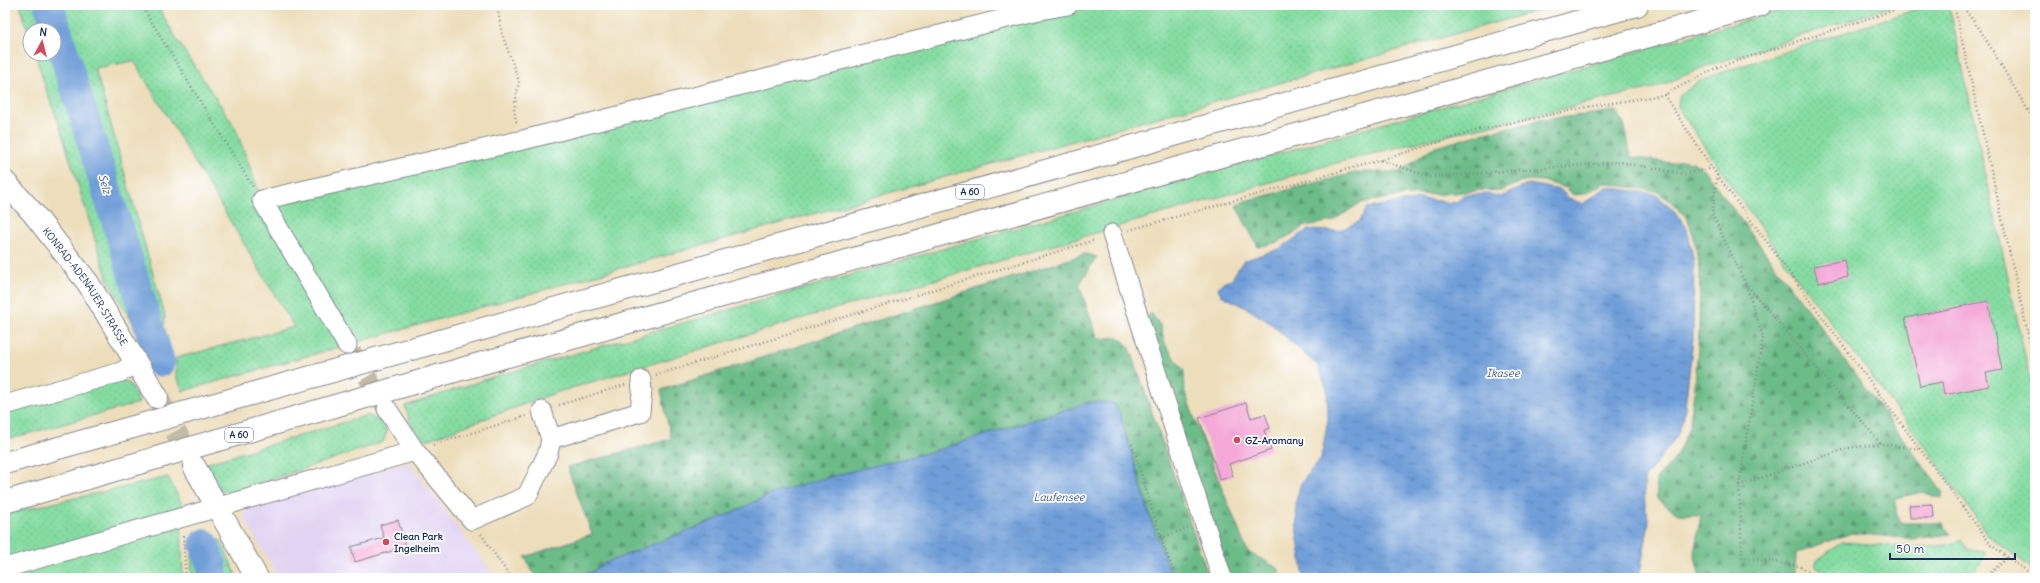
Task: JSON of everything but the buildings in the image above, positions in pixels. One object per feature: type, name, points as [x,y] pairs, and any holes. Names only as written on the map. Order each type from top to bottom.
[{"type":"main road","name":"A 60","points":[[5,463],[1637,5]]},
{"type":"main road","name":"A 60","points":[[5,502],[472,366],[1760,5]]},
{"type":"main road","name":"KONRAD-ADENAUER-STRASSE","points":[[5,184],[33,212],[88,283],[157,397]]},
{"type":"main road","points":[[194,466],[257,578]]},
{"type":"street","points":[[347,345],[262,200],[523,140],[1035,11],[1068,5]]},
{"type":"street","points":[[1112,234],[1222,578]]},
{"type":"street","points":[[5,405],[121,372],[136,363]]},
{"type":"street","points":[[550,439],[640,412],[642,391],[641,380]]},
{"type":"street","points":[[387,409],[415,451],[472,520],[527,496],[548,453],[550,439],[542,411]]},
{"type":"street","points":[[5,568],[184,517],[218,509],[415,451]]},
{"type":"path","points":[[141,5],[262,200]]},
{"type":"path","points":[[497,5],[502,34],[519,81],[514,111],[517,126],[523,140]]},
{"type":"path","points":[[415,451],[1112,234],[1381,160],[1478,130],[1592,106],[1664,95],[1718,67],[1910,5]]},
{"type":"path","points":[[1954,5],[2035,365]]},
{"type":"path","points":[[1961,5],[1978,28],[2035,122]]},
{"type":"path","points":[[1664,95],[1717,175],[1991,545],[2035,577]]},
{"type":"path","points":[[1381,160],[1430,177],[1620,162],[1685,174],[1712,168]]},
{"type":"path","points":[[1717,175],[1712,214],[1745,283],[1763,337],[1739,485],[1742,557],[1799,566],[1818,578]]},
{"type":"path","points":[[1745,283],[1881,444]]},
{"type":"path","points":[[1132,444],[1161,538],[1176,578]]},
{"type":"path","points":[[1739,485],[1848,448],[1881,444],[1920,450]]},
{"type":"path","points":[[184,517],[186,578]]},
{"type":"path","points":[[472,520],[511,578]]},
{"type":"path","points":[[1161,538],[1188,528]]},
{"type":"path","points":[[1985,578],[2008,558]]},
{"type":"shaded area","points":[[408,462],[496,578],[279,578],[244,518],[246,508]]},
{"type":"green space","points":[[20,5],[157,5],[177,40],[235,127],[262,200],[1068,5],[1558,5],[183,391],[176,376],[176,358],[294,327],[134,61],[95,68],[165,316],[160,362],[154,358],[108,281],[60,127],[38,62],[62,62],[62,22],[25,22]]},
{"type":"green space","points":[[1800,5],[1896,5],[1704,67],[1657,87],[1435,138],[1336,163],[807,317],[555,393],[427,440],[414,429],[408,417],[405,406],[493,377]]},
{"type":"green space","points":[[1929,5],[1949,5],[2035,402],[2035,571],[1987,534],[1935,460],[1775,249],[1678,108],[1679,96],[1698,82],[1717,74]]},
{"type":"green space","points":[[1617,111],[1625,127],[1631,157],[1672,163],[1680,160],[1693,162],[1704,170],[1943,493],[1940,498],[1923,492],[1896,498],[1896,513],[1901,523],[1943,523],[1950,534],[1913,539],[1852,533],[1796,553],[1795,575],[1801,578],[1700,578],[1694,553],[1701,515],[1678,514],[1657,499],[1656,478],[1675,459],[1689,428],[1695,386],[1699,331],[1700,270],[1694,238],[1688,219],[1669,200],[1656,191],[1604,183],[1585,194],[1573,195],[1566,188],[1543,181],[1528,180],[1500,191],[1485,190],[1443,194],[1406,195],[1360,203],[1333,221],[1306,226],[1278,242],[1258,247],[1236,206],[1245,201],[1358,172],[1399,172],[1432,148],[1477,135],[1541,120]]},
{"type":"green space","points":[[1085,254],[1097,257],[1079,285],[1098,339],[1119,337],[1130,348],[1209,578],[1172,578],[1152,523],[1120,414],[1113,403],[1090,402],[931,452],[856,470],[776,492],[721,518],[605,563],[582,578],[536,578],[525,557],[592,534],[567,467],[671,439],[661,390]]},
{"type":"green space","points":[[1151,313],[1160,325],[1165,344],[1184,371],[1185,392],[1247,551],[1279,569],[1281,578],[1227,578],[1143,321]]},
{"type":"green space","points":[[116,378],[130,384],[139,403],[5,440],[5,409]]},
{"type":"green space","points":[[368,415],[380,421],[384,426],[387,432],[383,442],[232,493],[221,491],[205,464]]},
{"type":"green space","points":[[168,477],[185,510],[5,560],[5,514]]},
{"type":"green space","points":[[181,523],[183,578],[5,578],[5,572]]},
{"type":"green space","points":[[221,540],[237,578],[191,578],[192,554],[199,543]]},
{"type":"green space","points":[[1961,540],[1968,550],[1985,552],[1985,556],[1971,578],[1835,578],[1814,565],[1816,561],[1842,542],[1923,548],[1947,545]]},
{"type":"water","name":"Ikasee","points":[[1529,184],[1561,190],[1569,198],[1583,204],[1606,187],[1655,194],[1673,209],[1687,228],[1694,262],[1693,339],[1684,416],[1677,436],[1644,479],[1645,504],[1649,523],[1640,572],[1634,578],[1304,578],[1297,533],[1296,501],[1301,483],[1321,458],[1328,419],[1327,389],[1318,366],[1270,323],[1250,310],[1221,295],[1218,288],[1222,283],[1231,280],[1243,261],[1279,249],[1308,230],[1338,231],[1360,221],[1367,208],[1420,199],[1456,203],[1463,195],[1490,194],[1501,197]]},
{"type":"water","name":"Laufensee","points":[[1090,402],[1113,403],[1120,414],[1152,523],[1172,578],[582,578],[605,563],[721,518],[776,492],[856,470],[931,452]]},
{"type":"waterway","name":"Selz","points":[[49,5],[160,362]]},
{"type":"waterway","name":"Selz","points":[[204,544],[212,565],[213,578]]},
{"type":"tunnel","points":[[352,352],[385,406]]},
{"type":"tunnel","points":[[160,402],[194,466]]},
{"type":"place","name":"GZ-Aromany","points":[[1237,440]]},
{"type":"place","name":"Clean Park Ingelheim","points":[[386,542]]}]
